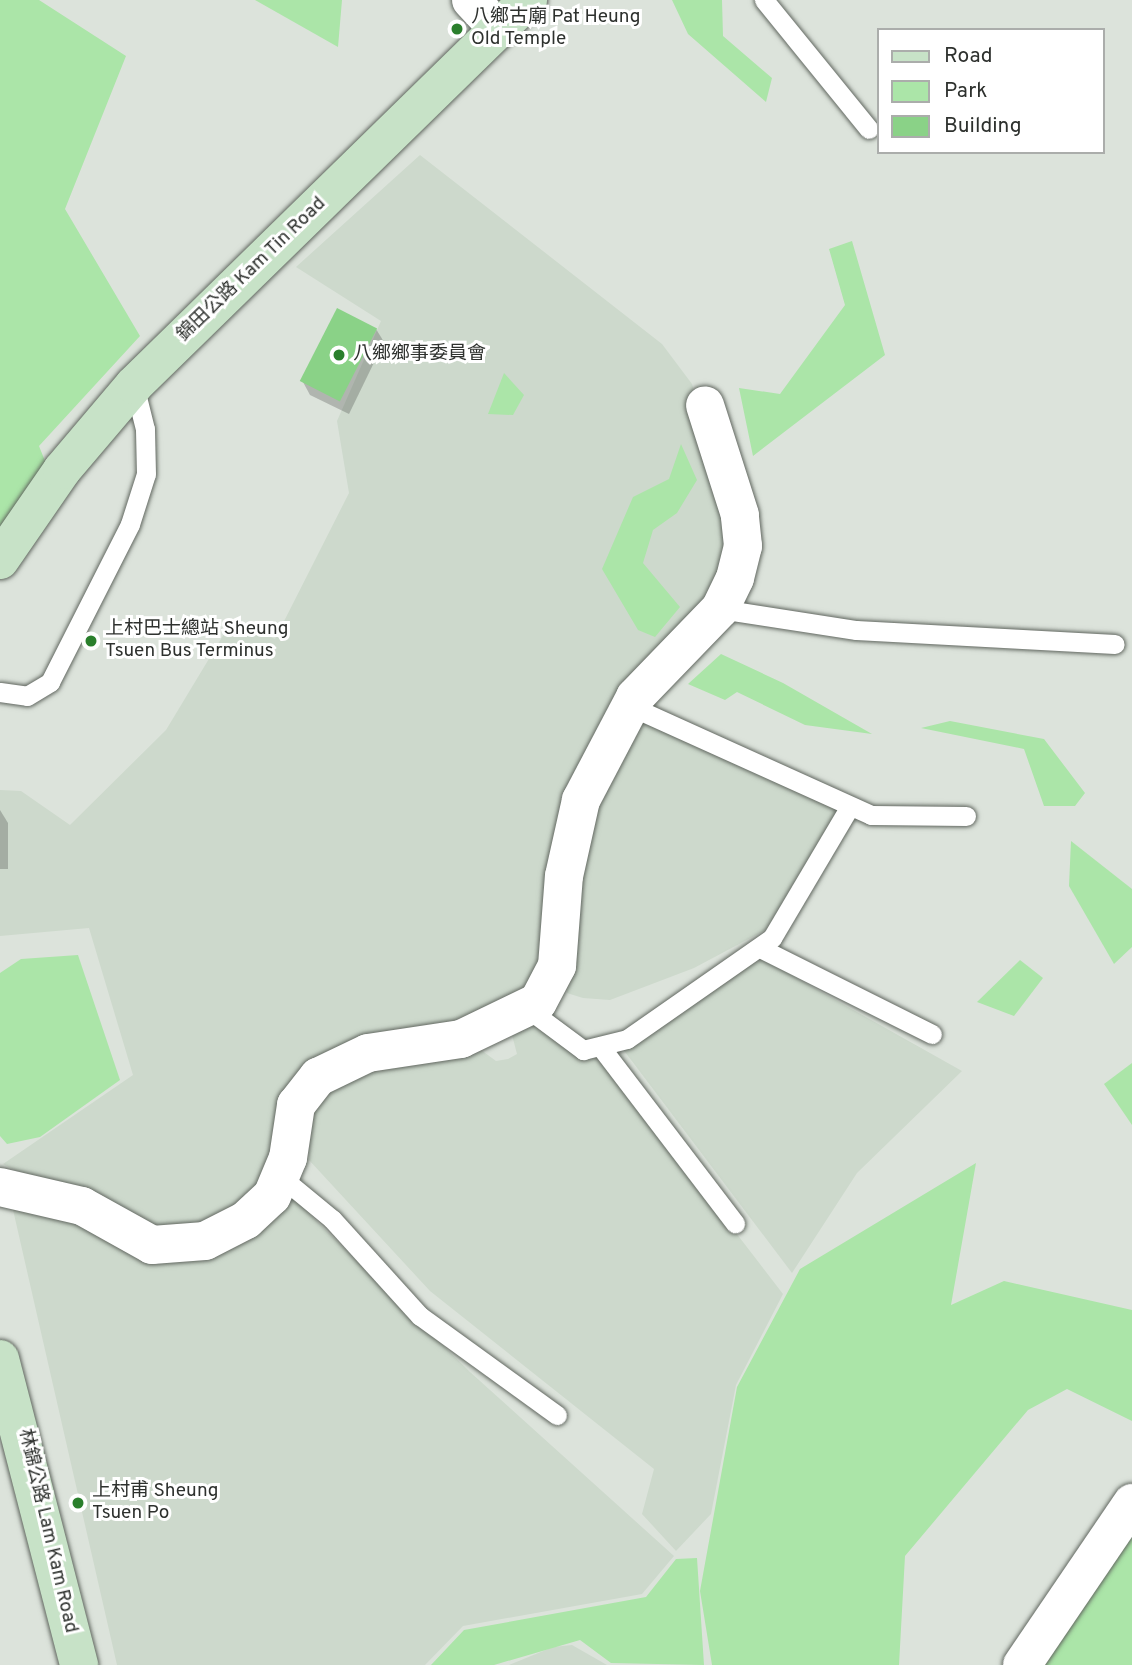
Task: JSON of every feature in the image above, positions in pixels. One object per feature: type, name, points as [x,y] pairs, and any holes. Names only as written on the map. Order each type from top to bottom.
[{"type":"main road","name":"錦田公路 Kam Tin Road","points":[[0,560],[62,470],[134,385],[528,0]]},
{"type":"main road","name":"林錦公路 Lam Kam Road","points":[[0,1359],[79,1665]]},
{"type":"street","points":[[471,0],[498,29]]},
{"type":"street","points":[[0,1187],[72,1203],[152,1245],[176,1247],[212,1238],[254,1215],[281,1177],[296,1105],[318,1077],[368,1054],[461,1039],[528,1009],[551,986],[557,966],[565,876],[582,800],[630,706],[720,609],[743,546],[733,488],[705,405]]},
{"type":"street","points":[[1023,1665],[1132,1503]]},
{"type":"lane","points":[[764,0],[869,129]]},
{"type":"lane","points":[[0,692],[27,696],[50,682],[131,524],[146,474],[145,429],[134,385]]},
{"type":"lane","points":[[720,609],[856,631],[1115,644]]},
{"type":"lane","points":[[630,706],[849,808],[902,818],[966,816]]},
{"type":"lane","points":[[528,1009],[583,1051],[603,1050],[762,949],[784,922],[849,808]]},
{"type":"lane","points":[[762,949],[932,1034]]},
{"type":"lane","points":[[603,1050],[734,1223]]},
{"type":"lane","points":[[281,1177],[332,1219],[420,1316],[557,1415]]},
{"type":"shaded area","points":[[420,155],[662,344],[692,384],[732,533],[721,583],[645,662],[530,987],[457,1025],[338,1055],[267,1191],[186,1239],[51,1189],[3,1164],[133,1075],[89,928],[0,936],[0,790],[21,791],[70,825],[166,730],[233,619],[275,639],[349,493],[337,421],[381,321],[296,267]]},
{"type":"shaded area","points":[[636,717],[840,811],[773,926],[694,968],[610,1000],[583,998],[567,993],[565,968],[579,843]]},
{"type":"shaded area","points":[[759,957],[962,1071],[857,1173],[792,1273],[622,1048]]},
{"type":"shaded area","points":[[533,1018],[599,1055],[783,1294],[736,1385],[711,1514],[676,1551],[642,1514],[654,1469],[430,1291],[309,1160],[310,1114],[334,1081],[473,1044],[496,1061],[508,1059],[517,1054],[512,1035]]},
{"type":"shaded area","points":[[292,1197],[470,1372],[674,1556],[642,1594],[463,1626],[425,1665],[117,1665],[11,1201],[32,1200],[139,1252]]},
{"type":"shaded area","points":[[572,1645],[607,1665],[509,1665],[553,1647]]},
{"type":"green space","points":[[0,0],[39,0],[126,56],[65,209],[140,336],[39,446],[51,476],[0,544]]},
{"type":"green space","points":[[255,0],[342,0],[338,47]]},
{"type":"green space","points":[[672,0],[722,0],[723,36],[772,78],[766,102],[688,34]]},
{"type":"green space","points":[[852,241],[885,355],[753,456],[739,388],[780,394],[845,305],[829,249]]},
{"type":"green space","points":[[504,373],[524,395],[513,415],[488,414]]},
{"type":"green space","points":[[681,444],[697,480],[677,513],[653,530],[643,563],[680,607],[655,637],[638,630],[602,569],[633,497],[669,479]]},
{"type":"green space","points":[[721,654],[783,683],[872,734],[805,725],[737,692],[725,700],[688,684]]},
{"type":"green space","points":[[950,721],[1044,739],[1085,793],[1075,806],[1044,806],[1024,749],[921,728]]},
{"type":"green space","points":[[1071,841],[1132,889],[1132,947],[1114,964],[1069,886]]},
{"type":"green space","points":[[78,955],[120,1080],[40,1137],[7,1144],[0,1136],[0,973],[21,959]]},
{"type":"green space","points":[[1020,960],[1043,978],[1014,1016],[977,1002]]},
{"type":"green space","points":[[1132,1063],[1132,1125],[1104,1084]]},
{"type":"green space","points":[[976,1163],[951,1305],[1004,1281],[1132,1310],[1132,1421],[1067,1389],[1028,1410],[905,1556],[899,1665],[712,1665],[700,1591],[737,1387],[800,1269]]},
{"type":"green space","points":[[1132,1536],[1132,1665],[1043,1665]]},
{"type":"green space","points":[[697,1558],[704,1665],[611,1663],[580,1640],[494,1665],[431,1665],[464,1630],[646,1597],[676,1559]]},
{"type":"building","name":"八鄉鄉事委員會","points":[[337,308],[377,328],[340,401],[300,381]]},
{"type":"place","name":"八鄉古廟 Pat Heung Old Temple","points":[[457,29]]},
{"type":"place","name":"八鄉鄉事委員會","points":[[339,355]]},
{"type":"place","name":"上村巴士總站 Sheung Tsuen Bus Terminus","points":[[91,641]]},
{"type":"place","name":"上村甫 Sheung Tsuen Po","points":[[78,1503]]}]
